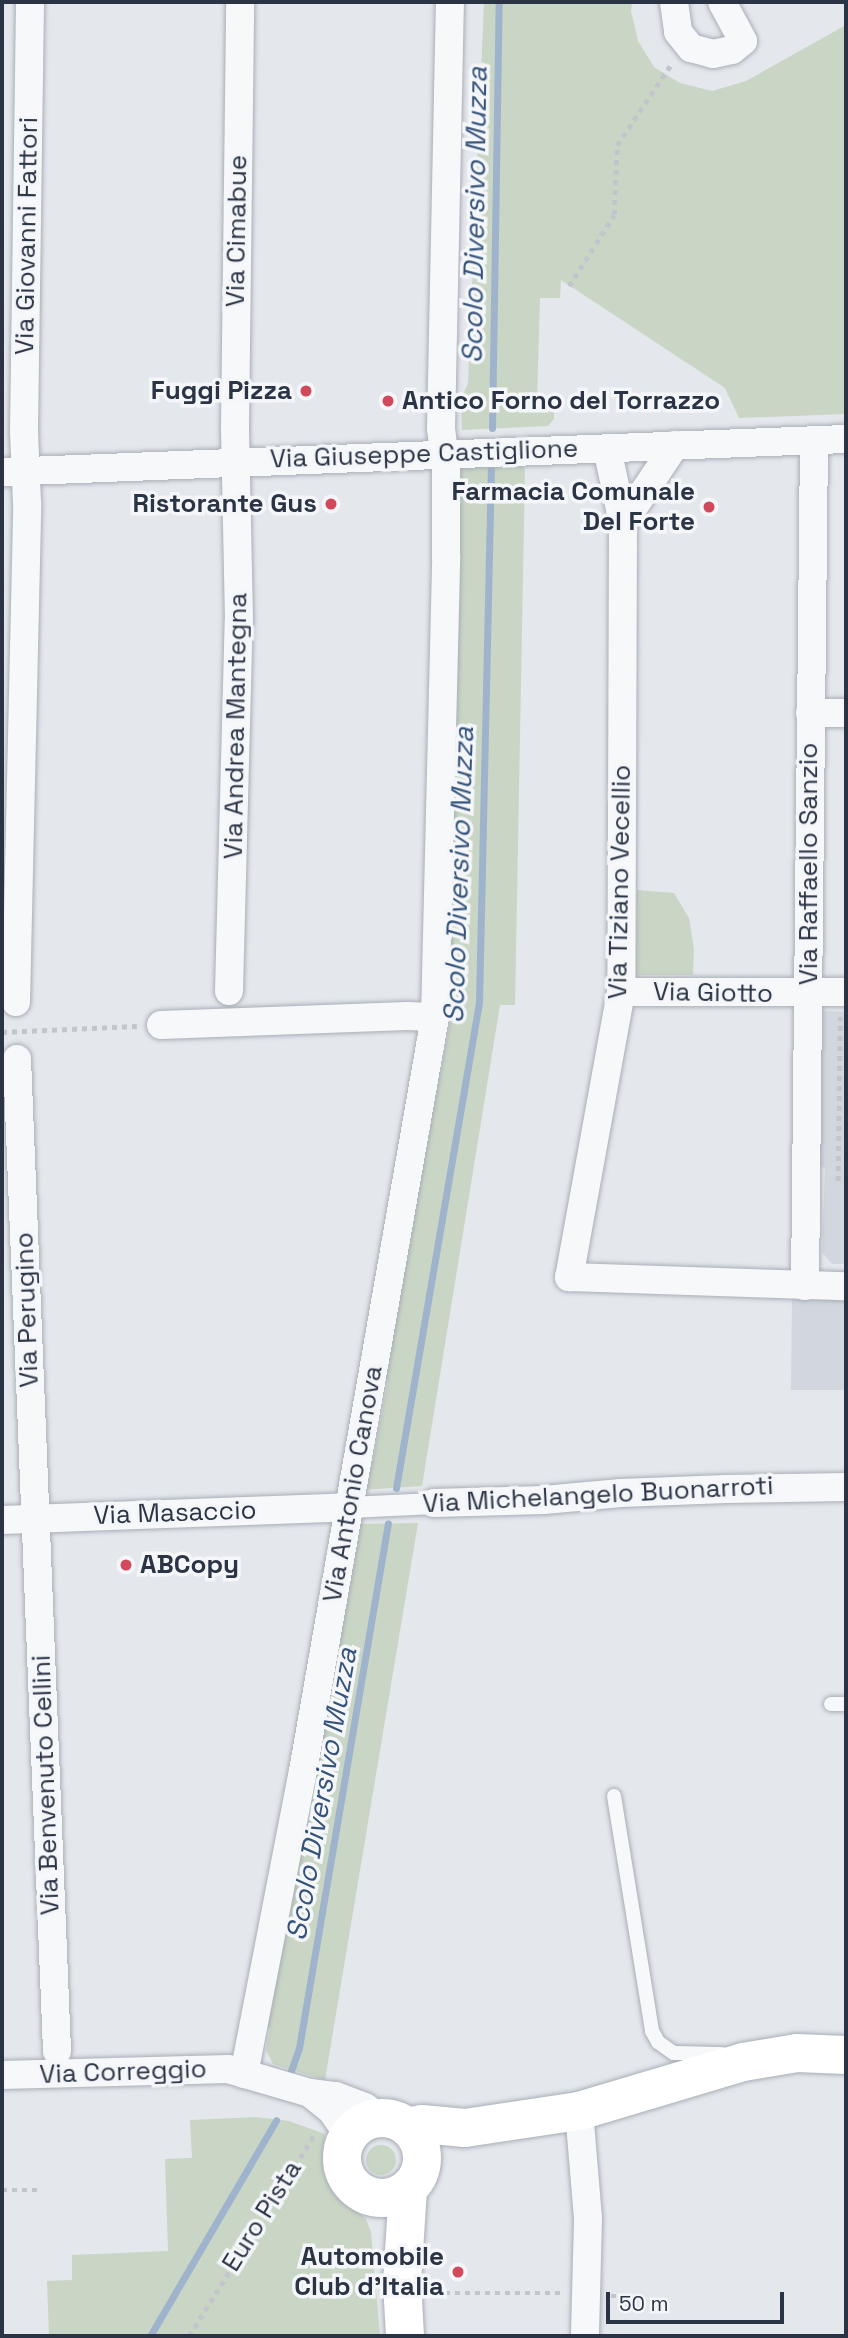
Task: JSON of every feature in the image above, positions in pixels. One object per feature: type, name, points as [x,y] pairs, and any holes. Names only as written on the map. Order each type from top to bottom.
[{"type":"main road","points":[[356,2117],[466,2128],[579,2111],[743,2062],[797,2053],[846,2055]]},
{"type":"main road","points":[[356,2117],[343,2148],[345,2174],[352,2185],[402,2184],[466,2128]]},
{"type":"main road","points":[[356,2117],[420,2144],[402,2184],[414,2285],[405,2336]]},
{"type":"street","name":"Via Giovanni Fattori","points":[[16,1002],[14,471],[23,432],[30,2]]},
{"type":"street","name":"Via Cimabue","points":[[236,460],[240,2]]},
{"type":"street","name":"Via Antonio Canova","points":[[244,2074],[303,1771],[435,1017],[440,909],[445,455],[441,428],[450,2]]},
{"type":"street","points":[[674,2],[678,32],[691,48],[713,54],[732,50],[743,41],[722,2]]},
{"type":"street","name":"Via Giuseppe Castiglione","points":[[14,471],[236,460],[445,455],[846,439]]},
{"type":"street","name":"Via Raffaello Sanzio","points":[[805,1286],[814,442]]},
{"type":"street","points":[[622,523],[675,445]]},
{"type":"street","points":[[640,494],[641,447]]},
{"type":"street","name":"Via Tiziano Vecellio","points":[[607,448],[622,523],[621,992],[569,1277],[805,1286]]},
{"type":"street","name":"Via Andrea Mantegna","points":[[229,991],[239,620],[236,460]]},
{"type":"street","points":[[810,713],[846,713]]},
{"type":"street","name":"Via Giotto","points":[[621,992],[843,992]]},
{"type":"street","points":[[161,1025],[435,1017]]},
{"type":"street","name":"Via Perugino","points":[[17,1059],[36,1519]]},
{"type":"street","points":[[805,1286],[846,1286]]},
{"type":"street","name":"Via Michelangelo Buonarroti","points":[[349,1507],[544,1500],[726,1489],[846,1487]]},
{"type":"street","name":"Via Masaccio","points":[[2,1520],[349,1507]]},
{"type":"street","name":"Via Benvenuto Cellini","points":[[36,1519],[57,2051]]},
{"type":"street","name":"Via Correggio","points":[[2,2075],[205,2068],[244,2074],[356,2117]]},
{"type":"street","points":[[579,2111],[587,2209],[585,2336]]},
{"type":"lane","points":[[614,1796],[652,2031],[658,2042],[674,2053],[723,2054],[743,2062]]},
{"type":"path","points":[[569,286],[614,215],[617,145],[686,42]]},
{"type":"path","points":[[838,1181],[843,992]]},
{"type":"path","points":[[2,1032],[161,1025]]},
{"type":"path","name":"Euro Pista","points":[[189,2336],[224,2274],[356,2117]]},
{"type":"path","points":[[2,2190],[41,2190]]},
{"type":"path","points":[[414,2285],[445,2293],[557,2292]]},
{"type":"path","points":[[606,2296],[632,2296]]},
{"type":"shaded area","points":[[823,1011],[846,1012],[846,1264],[832,1264],[822,1252],[825,1169],[817,1163],[819,1015]]},
{"type":"shaded area","points":[[792,1299],[846,1299],[846,1390],[791,1390]]},
{"type":"green space","points":[[484,2],[632,2],[631,11],[638,41],[654,67],[680,83],[712,91],[746,81],[846,25],[846,414],[739,418],[725,388],[561,280],[560,298],[540,298],[537,401],[554,402],[554,419],[548,426],[462,430],[461,400],[468,383]]},
{"type":"green space","points":[[519,465],[525,469],[515,1005],[500,1005],[422,1486],[361,1490],[364,1475],[373,1461],[388,1381],[380,1378],[434,1071],[441,1072],[452,1010],[451,1000],[443,1000],[453,479],[461,468]]},
{"type":"green space","points":[[637,890],[674,893],[689,918],[694,949],[693,975],[636,975]]},
{"type":"green space","points":[[418,1523],[325,2080],[273,2064],[266,2050],[270,2028],[264,2026],[355,1524]]},
{"type":"green space","points":[[256,2117],[289,2121],[325,2134],[323,2171],[331,2188],[366,2219],[371,2232],[380,2336],[49,2336],[47,2281],[72,2280],[72,2255],[168,2251],[165,2159],[192,2158],[190,2120]]},
{"type":"green space","points":[[381,2145],[392,2149],[396,2160],[392,2171],[381,2175],[370,2171],[366,2160],[370,2149]]},
{"type":"waterway","name":"Scolo Diversivo Muzza","points":[[492,428],[499,2]]},
{"type":"waterway","name":"Scolo Diversivo Muzza","points":[[396,1488],[479,1002],[491,467]]},
{"type":"waterway","name":"Scolo Diversivo Muzza","points":[[291,2071],[299,2048],[388,1523]]},
{"type":"waterway","name":"Scolo Diversivo Muzza","points":[[150,2336],[276,2120]]},
{"type":"place","name":"Fuggi Pizza","points":[[306,391]]},
{"type":"place","name":"Antico Forno del Torrazzo","points":[[388,401]]},
{"type":"place","name":"Ristorante Gus","points":[[331,504]]},
{"type":"place","name":"Farmacia Comunale Del Forte","points":[[709,507]]},
{"type":"place","name":"ABCopy","points":[[126,1565]]},
{"type":"place","name":"Automobile Club d'Italia","points":[[458,2272]]}]
